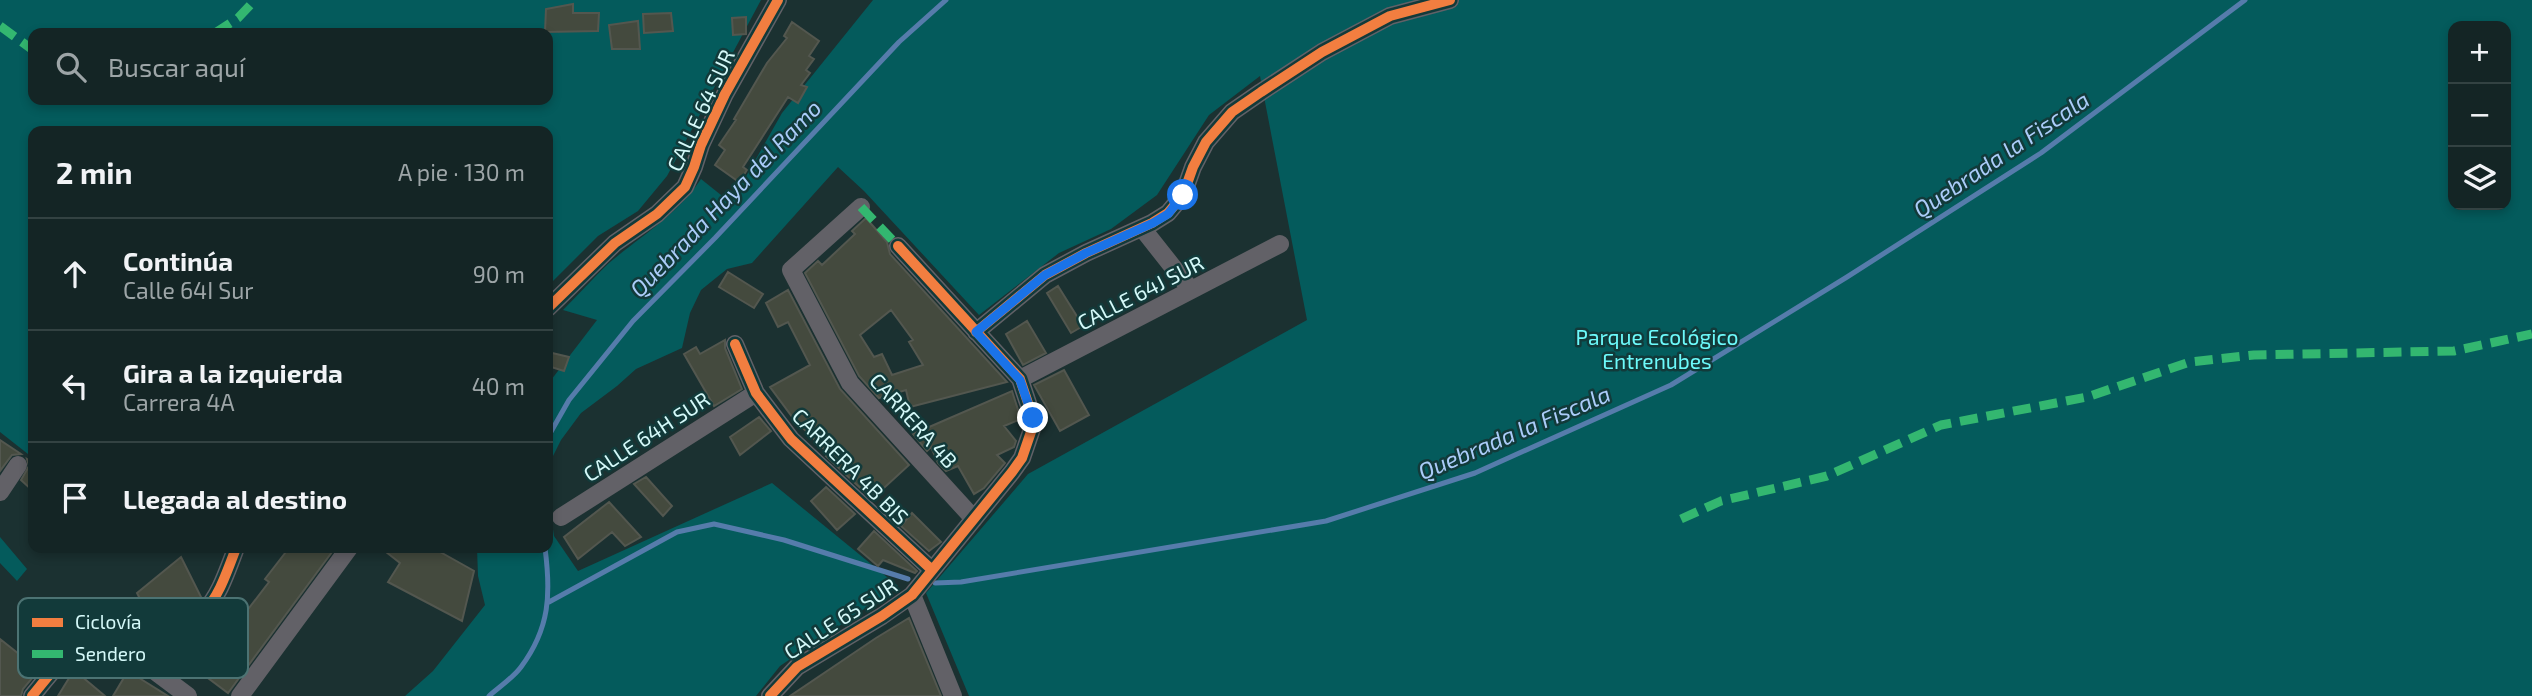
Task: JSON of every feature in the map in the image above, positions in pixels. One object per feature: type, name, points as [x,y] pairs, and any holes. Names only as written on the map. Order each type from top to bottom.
[{"type":"street","name":"CALLE 64 SUR","points":[[553,303],[615,243],[657,214],[685,187],[719,105],[778,0]]},
{"type":"street","points":[[976,332],[1045,275],[1168,214],[1183,195],[1206,142],[1233,112],[1261,92],[1322,52],[1390,16],[1450,0]]},
{"type":"street","name":"CARRERA 4B","points":[[861,206],[791,270],[850,383],[974,519]]},
{"type":"street","points":[[1142,228],[1191,290]]},
{"type":"street","name":"CALLE 64J SUR","points":[[1020,380],[1280,244]]},
{"type":"street","points":[[898,246],[1020,380]]},
{"type":"street","name":"CARRERA 4B BIS","points":[[734,344],[756,393],[791,439],[932,570]]},
{"type":"street","name":"CALLE 65 SUR","points":[[774,694],[797,667],[912,595],[1022,458],[1031,438],[1033,418],[1020,380]]},
{"type":"street","name":"CALLE 64H SUR","points":[[561,517],[756,393]]},
{"type":"street","points":[[0,492],[18,465]]},
{"type":"street","points":[[215,598],[234,553]]},
{"type":"street","points":[[240,696],[345,553]]},
{"type":"street","points":[[912,595],[953,696]]},
{"type":"street","points":[[32,696],[47,678]]},
{"type":"street","points":[[164,678],[188,696]]},
{"type":"green space","points":[[0,0],[761,0],[667,176],[638,211],[598,236],[553,281],[553,126],[28,126],[28,454],[0,432]]},
{"type":"green space","name":"Parque Ecológico Entrenubes","points":[[873,0],[2532,0],[2532,696],[969,696],[926,593],[1028,474],[1307,320],[1260,76],[1209,115],[1157,195],[1111,229],[1059,253],[979,315],[864,191],[838,167],[752,263],[727,269],[701,290],[690,313],[682,348],[636,369],[581,413],[553,456],[553,377],[597,320],[563,310],[609,263],[681,204],[701,179],[731,203],[782,113]]},
{"type":"green space","name":"Parque Ecológico Entrenubes","points":[[772,483],[898,586],[780,666],[756,696],[405,696],[433,671],[485,605],[478,576],[477,553],[553,553],[553,529],[554,536],[578,571]]},
{"type":"green space","points":[[0,537],[27,569],[17,581],[0,563]]},
{"type":"building","points":[[573,4],[573,13],[599,13],[598,31],[553,32],[553,28],[545,28],[546,9]]},
{"type":"building","points":[[671,13],[673,31],[644,33],[643,14]]},
{"type":"building","points":[[746,17],[746,34],[733,35],[732,18]]},
{"type":"building","points":[[638,21],[640,49],[612,49],[609,25]]},
{"type":"building","points":[[792,22],[819,41],[809,56],[814,59],[806,70],[810,73],[801,85],[807,87],[798,103],[788,97],[743,167],[747,170],[739,182],[715,165],[725,150],[719,145],[767,63],[787,38],[784,36]]},
{"type":"building","points":[[866,218],[887,242],[890,254],[1007,382],[910,407],[906,390],[879,398],[859,376],[805,273],[818,261],[822,265],[855,234],[852,231]],"holes":[[[891,310],[913,340],[909,342],[923,365],[892,375],[882,354],[874,357],[860,335]]]},
{"type":"building","points":[[728,272],[763,294],[754,308],[719,287]]},
{"type":"building","points":[[1058,286],[1083,326],[1071,333],[1047,293]]},
{"type":"building","points":[[788,290],[840,389],[909,465],[872,499],[826,456],[828,453],[793,418],[770,387],[810,365],[788,322],[778,327],[766,303]]},
{"type":"building","points":[[1027,321],[1046,353],[1023,365],[1006,334]]},
{"type":"building","points":[[725,340],[725,348],[742,389],[714,406],[684,354],[696,347],[700,354]]},
{"type":"building","points":[[553,353],[569,357],[564,371],[553,368]]},
{"type":"building","points":[[1064,370],[1089,415],[1060,431],[1034,385]]},
{"type":"building","points":[[1012,391],[1021,419],[1004,426],[1016,441],[1014,447],[997,455],[1005,463],[984,488],[974,494],[958,466],[946,471],[938,463],[931,447],[927,451],[913,434]]},
{"type":"building","points":[[759,417],[771,431],[740,455],[730,437]]},
{"type":"building","points":[[0,440],[21,454],[12,455],[0,471]]},
{"type":"building","points":[[28,468],[28,486],[21,480]]},
{"type":"building","points":[[646,477],[672,506],[663,516],[634,484]]},
{"type":"building","points":[[826,487],[855,514],[837,530],[811,501]]},
{"type":"building","points":[[609,502],[641,537],[625,546],[612,532],[578,559],[564,537]]},
{"type":"building","points":[[912,513],[941,542],[929,551],[901,526]]},
{"type":"building","points":[[874,531],[917,571],[915,573],[883,560],[878,566],[858,549]]},
{"type":"building","points":[[285,553],[331,553],[248,666],[248,609],[269,582],[265,579]]},
{"type":"building","points":[[387,553],[442,553],[474,571],[462,621],[388,582],[400,563]]},
{"type":"building","points":[[181,557],[201,597],[140,598],[137,593]]},
{"type":"building","points":[[909,618],[941,696],[790,696],[876,638]]},
{"type":"building","points":[[0,639],[18,653],[18,678],[32,678],[21,696],[0,696]]},
{"type":"building","points":[[69,678],[84,678],[105,696],[58,696]]},
{"type":"building","points":[[124,678],[139,678],[168,696],[113,696]]},
{"type":"building","points":[[208,678],[239,678],[228,693]]},
{"type":"waterway","name":"Quebrada Haya del Ramo","points":[[553,428],[569,400],[633,321],[899,42],[946,0]]},
{"type":"waterway","name":"Quebrada la Fiscala","points":[[935,583],[961,582],[1326,521],[1475,473],[1671,385],[1847,277],[2041,153],[2245,0]]},
{"type":"waterway","name":"Quebrada la Fiscala","points":[[549,602],[677,532],[714,524],[784,540],[908,579]]},
{"type":"waterway","name":"Quebrada Haya del Ramo","points":[[489,696],[518,671],[538,638],[548,596],[545,553]]},
{"type":"marked path","points":[[223,28],[238,18],[255,0]]},
{"type":"marked path","points":[[0,26],[28,46]]},
{"type":"marked path","points":[[861,207],[898,246]]},
{"type":"marked path","points":[[1681,519],[1721,501],[1827,476],[1941,425],[2087,397],[2190,362],[2254,355],[2454,351],[2532,334]]},
{"type":"cycle path","points":[[553,303],[615,243],[657,214],[685,187],[725,94],[778,0]]},
{"type":"cycle path","points":[[976,332],[1045,275],[1168,213],[1183,195],[1206,142],[1232,112],[1322,52],[1390,16],[1450,0]]},
{"type":"cycle path","points":[[770,696],[797,667],[912,595],[1012,472],[1022,458],[1033,426],[1033,418],[1020,379],[898,246]]},
{"type":"cycle path","points":[[735,344],[756,393],[791,439],[932,570]]},
{"type":"cycle path","points":[[214,598],[234,553]]},
{"type":"cycle path","points":[[32,696],[47,678]]},
{"type":"route","points":[[1033,418],[1020,380],[976,332],[1045,275],[1153,223],[1168,214],[1183,195]]}]
